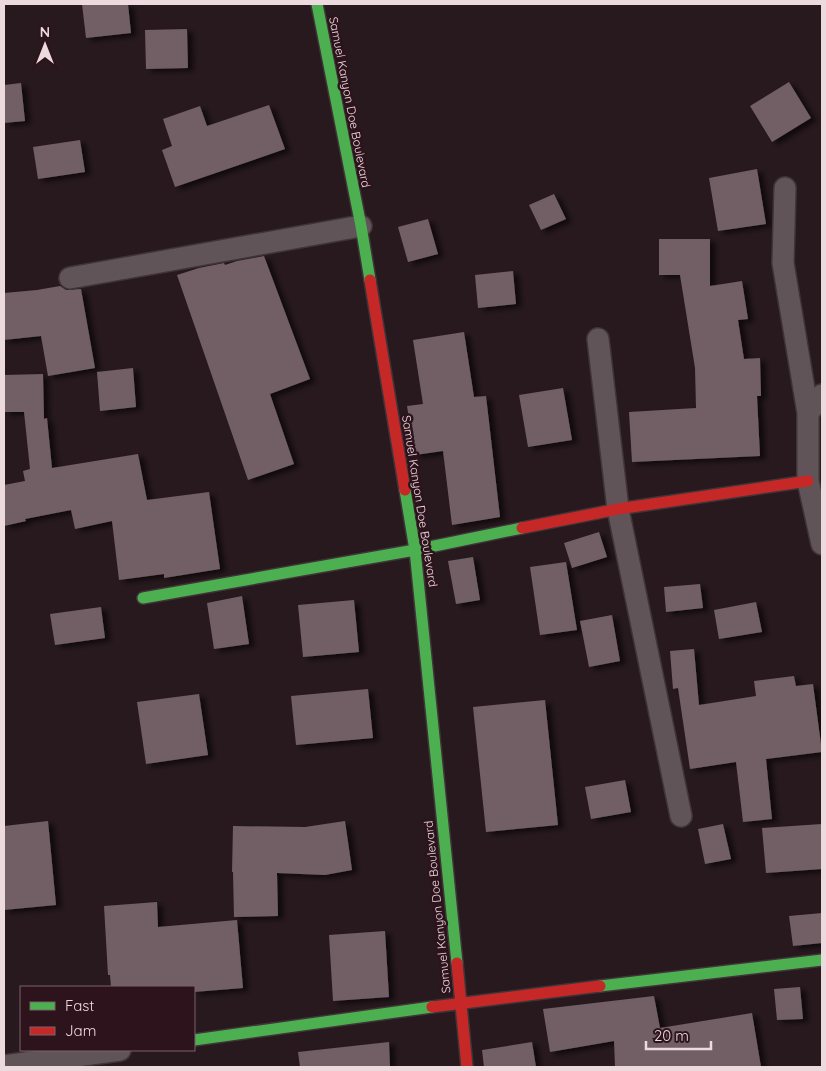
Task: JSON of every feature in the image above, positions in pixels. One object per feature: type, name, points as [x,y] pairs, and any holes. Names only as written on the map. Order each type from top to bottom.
[{"type":"street","name":"Samuel Kanyon Doe Boulevard","points":[[317,4],[361,226],[416,550],[467,1067]]},
{"type":"street","points":[[785,188],[783,262],[808,413],[808,481],[822,544]]},
{"type":"street","points":[[70,278],[361,226]]},
{"type":"street","points":[[598,339],[618,509],[681,816]]},
{"type":"street","points":[[808,413],[822,395]]},
{"type":"street","points":[[143,598],[416,550],[618,509],[808,481]]},
{"type":"street","points":[[195,1040],[460,1003],[822,960]]},
{"type":"street","points":[[4,1066],[113,1051]]},
{"type":"building","points":[[82,4],[128,4],[131,33],[86,38]]},
{"type":"building","points":[[187,29],[188,68],[146,69],[145,30]]},
{"type":"building","points":[[789,82],[811,118],[772,142],[750,106]]},
{"type":"building","points":[[21,83],[25,121],[4,123],[4,85]]},
{"type":"building","points":[[269,105],[285,149],[175,187],[162,150],[172,146],[163,119],[200,106],[207,126]]},
{"type":"building","points":[[80,140],[85,172],[38,179],[33,147]]},
{"type":"building","points":[[757,169],[766,224],[718,231],[709,178]]},
{"type":"building","points":[[554,194],[566,219],[541,230],[529,205]]},
{"type":"building","points":[[428,219],[438,254],[408,262],[398,227]]},
{"type":"building","points":[[659,239],[710,239],[710,286],[742,281],[748,319],[738,320],[744,359],[760,358],[761,396],[757,396],[760,456],[632,462],[629,412],[696,408],[695,368],[680,275],[659,275]]},
{"type":"building","points":[[264,256],[310,379],[270,394],[294,464],[248,480],[177,275],[199,268],[224,263],[225,265]]},
{"type":"building","points":[[513,271],[516,304],[478,308],[475,275]]},
{"type":"building","points":[[60,286],[66,290],[81,289],[95,368],[48,376],[41,336],[4,340],[4,293]]},
{"type":"building","points":[[464,332],[474,397],[486,396],[500,517],[452,525],[443,451],[415,455],[407,406],[423,404],[413,340]]},
{"type":"building","points":[[133,368],[136,407],[100,411],[97,372]]},
{"type":"building","points":[[43,374],[44,419],[47,418],[52,468],[138,454],[147,500],[209,492],[220,569],[164,578],[164,574],[119,580],[112,521],[75,529],[71,510],[25,519],[26,521],[4,526],[4,485],[25,481],[23,471],[30,469],[24,412],[4,412],[4,375]]},
{"type":"building","points":[[563,388],[572,440],[528,447],[519,395]]},
{"type":"building","points":[[599,532],[607,557],[572,568],[564,543]]},
{"type":"building","points":[[473,557],[480,600],[456,604],[448,561]]},
{"type":"building","points":[[566,562],[577,630],[540,635],[530,567]]},
{"type":"building","points":[[700,584],[703,608],[666,612],[664,587]]},
{"type":"building","points":[[242,596],[249,644],[214,649],[207,603]]},
{"type":"building","points":[[354,600],[359,652],[303,657],[298,605]]},
{"type":"building","points":[[756,602],[762,632],[719,639],[714,610]]},
{"type":"building","points":[[101,607],[105,638],[55,645],[50,614]]},
{"type":"building","points":[[612,615],[620,661],[589,667],[580,621]]},
{"type":"building","points":[[694,649],[699,705],[756,696],[754,681],[794,676],[796,686],[813,684],[822,752],[766,759],[772,819],[743,822],[736,762],[690,769],[678,688],[673,689],[670,651]]},
{"type":"building","points":[[368,689],[373,738],[296,745],[291,696]]},
{"type":"building","points":[[199,694],[208,755],[146,764],[137,702]]},
{"type":"building","points":[[545,700],[558,825],[486,832],[473,707]]},
{"type":"building","points":[[625,780],[631,812],[591,819],[585,787]]},
{"type":"building","points":[[48,821],[56,905],[4,910],[4,826]]},
{"type":"building","points":[[345,821],[352,870],[325,875],[277,873],[278,916],[234,917],[232,872],[233,826],[305,827]]},
{"type":"building","points":[[723,824],[731,859],[705,864],[698,829]]},
{"type":"building","points":[[822,824],[822,869],[766,873],[762,828]]},
{"type":"building","points":[[157,902],[158,927],[237,920],[243,988],[195,992],[195,986],[111,986],[110,975],[108,975],[104,906]]},
{"type":"building","points":[[822,913],[822,943],[793,946],[789,916]]},
{"type":"building","points":[[385,931],[389,997],[333,1001],[329,935]]},
{"type":"building","points":[[800,987],[803,1019],[777,1020],[774,989]]},
{"type":"building","points":[[654,996],[660,1028],[752,1013],[761,1067],[615,1067],[614,1041],[550,1052],[543,1009]]},
{"type":"building","points":[[389,1042],[390,1067],[300,1067],[298,1052]]},
{"type":"building","points":[[532,1042],[536,1067],[484,1067],[482,1050]]},
{"type":"traffic: fast","points":[[317,4],[370,280]]},
{"type":"traffic: fast","points":[[405,490],[415,550],[457,963]]},
{"type":"traffic: fast","points":[[143,598],[415,550],[522,528]]},
{"type":"traffic: fast","points":[[600,986],[822,960]]},
{"type":"traffic: fast","points":[[195,1040],[432,1007]]},
{"type":"traffic: jam","points":[[370,280],[405,490]]},
{"type":"traffic: jam","points":[[522,528],[618,509],[808,481]]},
{"type":"traffic: jam","points":[[457,963],[467,1067]]},
{"type":"traffic: jam","points":[[432,1007],[600,986]]}]
